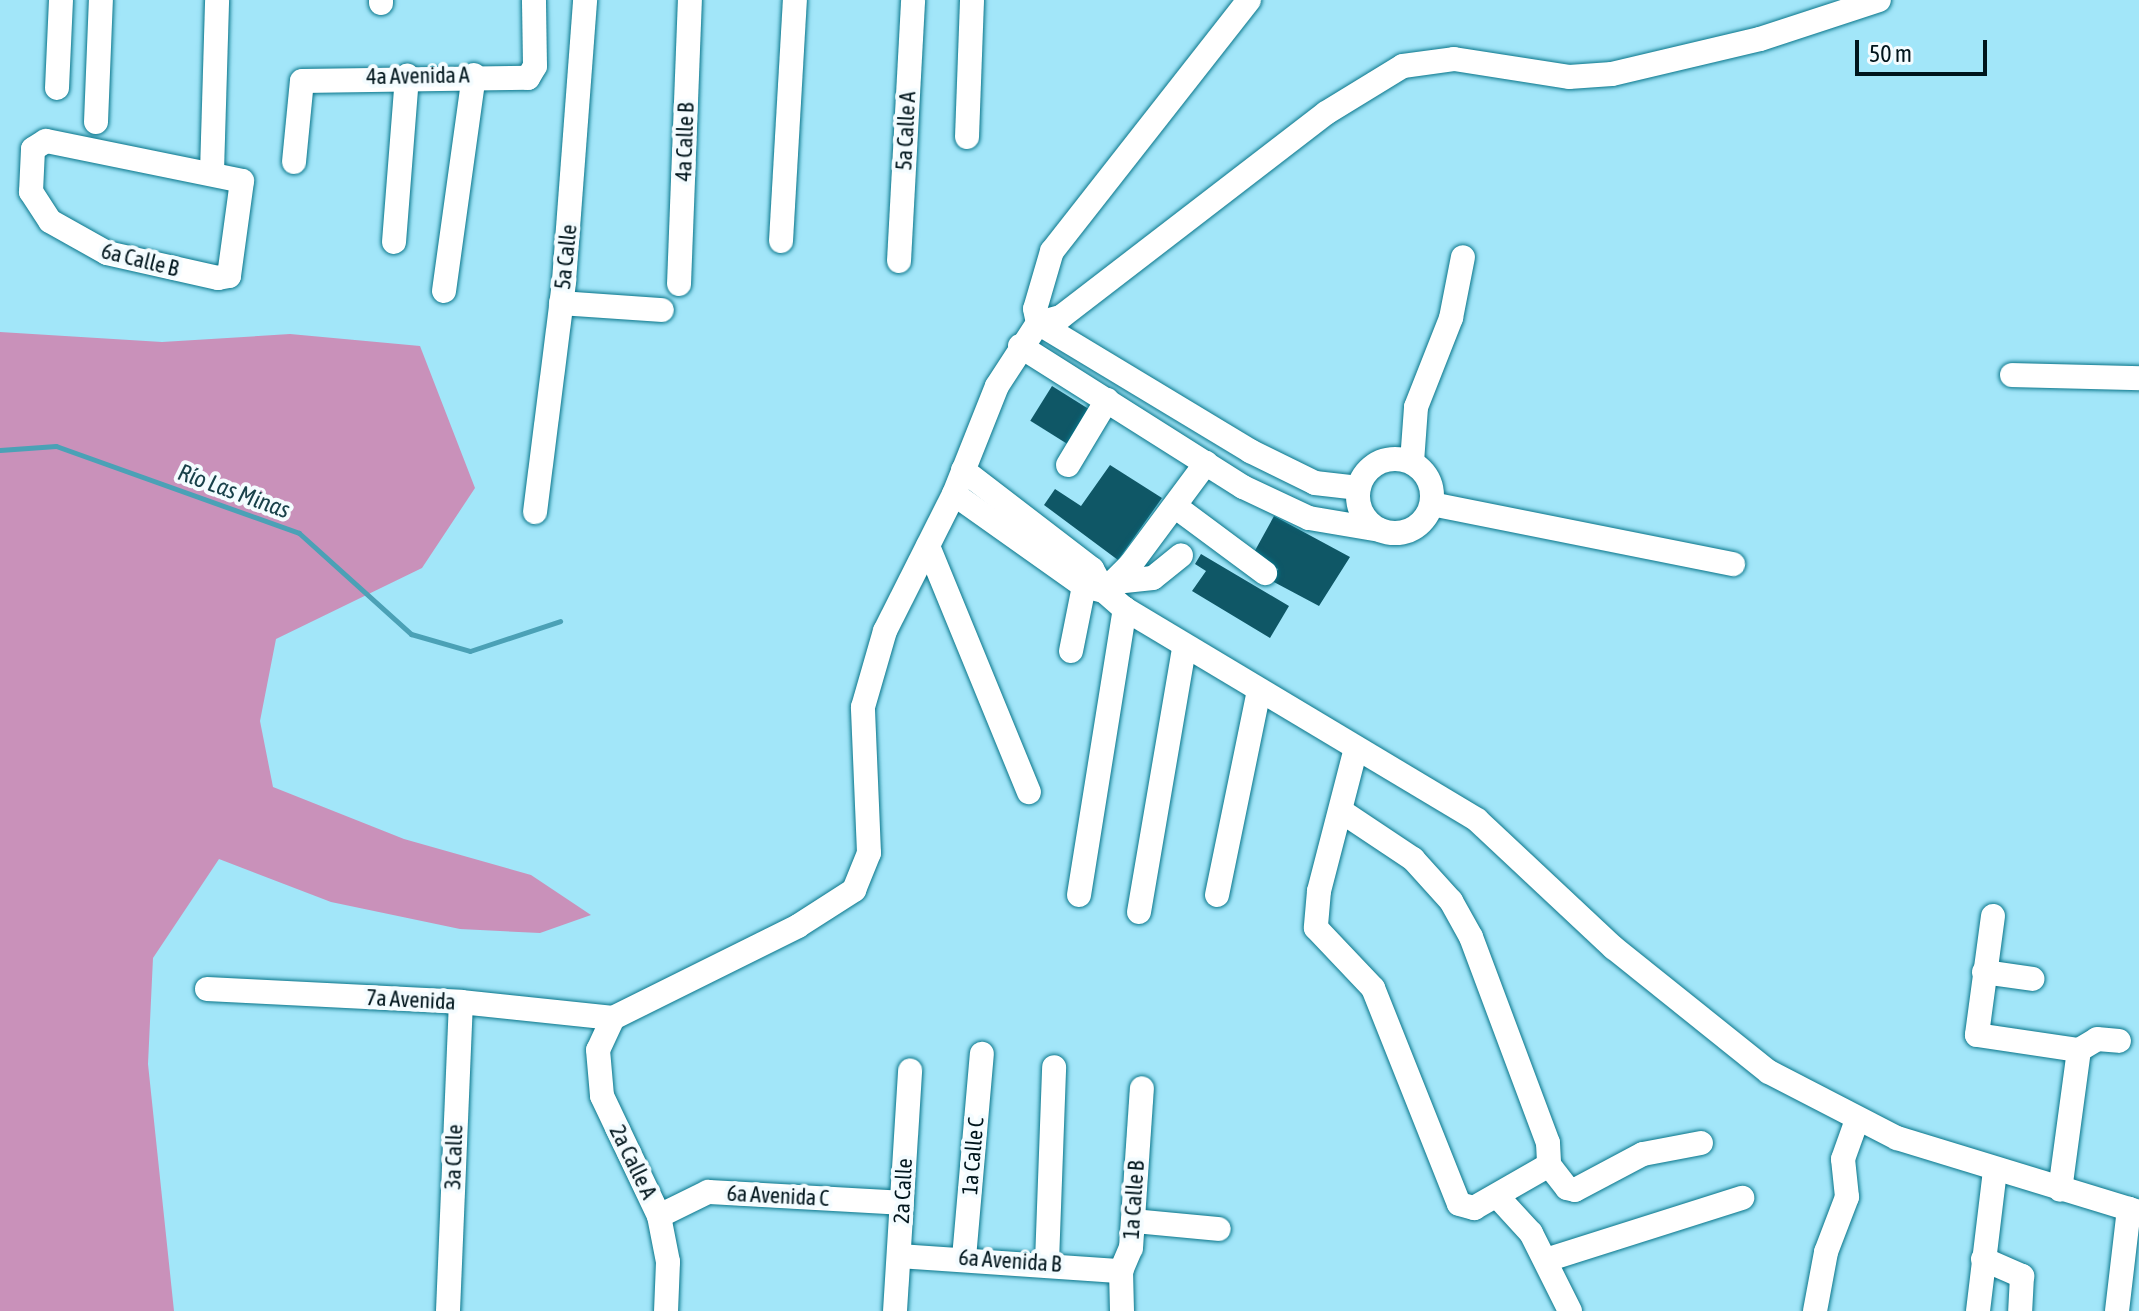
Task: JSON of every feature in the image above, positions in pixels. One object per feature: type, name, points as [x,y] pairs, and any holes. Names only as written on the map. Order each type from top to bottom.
[{"type":"street","points":[[57,88],[61,0]]},
{"type":"street","points":[[96,122],[101,0]]},
{"type":"street","points":[[212,172],[217,0]]},
{"type":"street","name":"4a Avenida A","points":[[294,162],[302,81],[533,74],[534,0]]},
{"type":"street","name":"5a Calle","points":[[535,512],[561,303],[585,0]]},
{"type":"street","name":"4a Calle B","points":[[679,284],[690,0]]},
{"type":"street","points":[[781,241],[795,0]]},
{"type":"street","name":"5a Calle A","points":[[899,261],[913,0]]},
{"type":"street","points":[[967,137],[972,0]]},
{"type":"street","points":[[1038,323],[1037,291],[1052,251],[1113,181],[1186,76],[1249,0]]},
{"type":"street","points":[[613,1018],[798,926],[854,890],[869,853],[863,707],[885,631],[954,494],[997,386],[1020,346],[1038,323],[1061,317],[1335,106],[1403,66],[1454,59],[1569,77],[1612,74],[1716,51],[1879,0]]},
{"type":"street","points":[[444,291],[474,75]]},
{"type":"street","points":[[394,242],[407,76]]},
{"type":"street","name":"6a Calle B","points":[[46,141],[212,172],[242,181],[244,192],[233,266],[229,276],[218,278],[79,242],[50,221],[31,192],[33,149],[46,141]]},
{"type":"street","points":[[1020,346],[1243,487],[1309,518],[1380,530],[1413,529],[1432,504],[1431,484],[1412,462],[1416,407],[1450,322],[1463,257]]},
{"type":"street","points":[[561,303],[662,310]]},
{"type":"street","points":[[1038,323],[1263,458],[1315,483],[1359,488]]},
{"type":"street","points":[[2012,375],[2139,378]]},
{"type":"street","points":[[1068,465],[1107,400]]},
{"type":"street","points":[[1380,530],[1364,517],[1359,488],[1380,462],[1412,462]]},
{"type":"street","points":[[1071,651],[1101,586],[1176,507],[1206,463]]},
{"type":"street","points":[[963,470],[1092,569],[1101,586]]},
{"type":"street","points":[[954,494],[1101,586],[1125,609],[1184,648],[1477,820],[1614,948],[1743,1053],[1857,1120],[1995,1171],[2134,1210],[2117,1311]]},
{"type":"street","points":[[1432,504],[1733,564]]},
{"type":"street","points":[[1176,507],[1265,573]]},
{"type":"street","points":[[933,536],[970,513],[984,514]]},
{"type":"street","points":[[933,536],[1029,792]]},
{"type":"street","points":[[1101,586],[1153,578],[1181,555]]},
{"type":"street","points":[[1079,895],[1125,609]]},
{"type":"street","points":[[1139,912],[1184,648]]},
{"type":"street","points":[[1217,895],[1259,690]]},
{"type":"street","points":[[1356,748],[1319,891],[1316,928],[1373,988],[1454,1196],[1469,1209],[1549,1165]]},
{"type":"street","points":[[1341,811],[1413,859],[1439,884],[1462,917],[1548,1143],[1549,1165],[1572,1190],[1643,1154],[1701,1143]]},
{"type":"street","points":[[1993,916],[1975,1027],[1980,1037],[2079,1050],[2097,1039],[2119,1041]]},
{"type":"street","points":[[1984,972],[2033,979]]},
{"type":"street","name":"7a Avenida","points":[[207,989],[461,1002],[613,1018]]},
{"type":"street","name":"3a Calle","points":[[448,1311],[461,1002]]},
{"type":"street","name":"2a Calle A","points":[[613,1018],[598,1050],[602,1096],[659,1216],[666,1239],[666,1311]]},
{"type":"street","points":[[2060,1190],[2079,1050]]},
{"type":"street","name":"1a Calle C","points":[[964,1258],[982,1054]]},
{"type":"street","points":[[1047,1262],[1054,1067]]},
{"type":"street","name":"2a Calle","points":[[895,1311],[910,1070]]},
{"type":"street","name":"1a Calle B","points":[[1122,1311],[1121,1271],[1134,1221],[1142,1088]]},
{"type":"street","points":[[1815,1311],[1826,1252],[1847,1197],[1843,1162],[1857,1120]]},
{"type":"street","points":[[1978,1311],[1995,1171]]},
{"type":"street","name":"6a Avenida C","points":[[659,1216],[708,1192],[902,1203]]},
{"type":"street","points":[[1497,1196],[1531,1233],[1570,1311]]},
{"type":"street","points":[[1546,1260],[1742,1198]]},
{"type":"street","points":[[1134,1221],[1219,1229]]},
{"type":"street","name":"6a Avenida B","points":[[899,1256],[1047,1262],[1121,1271]]},
{"type":"street","points":[[1983,1259],[2022,1276],[2020,1311]]},
{"type":"shaded area","points":[[0,332],[162,342],[290,334],[420,346],[475,488],[422,568],[276,639],[260,721],[273,787],[404,839],[531,875],[591,915],[540,933],[460,929],[331,902],[219,859],[153,958],[148,1064],[174,1311],[0,1311]]},
{"type":"building","points":[[1052,386],[1094,412],[1072,447],[1030,421]]},
{"type":"building","points":[[1110,465],[1162,498],[1118,560],[1044,505],[1055,489],[1081,506]]},
{"type":"building","points":[[1274,516],[1350,557],[1319,606],[1272,581],[1278,569],[1252,556]]},
{"type":"building","points":[[1201,554],[1289,606],[1270,638],[1192,591],[1206,571],[1195,564]]},
{"type":"waterway","name":"Río Las Minas","points":[[0,450],[56,446],[299,533],[411,634],[470,651],[560,621]]}]
